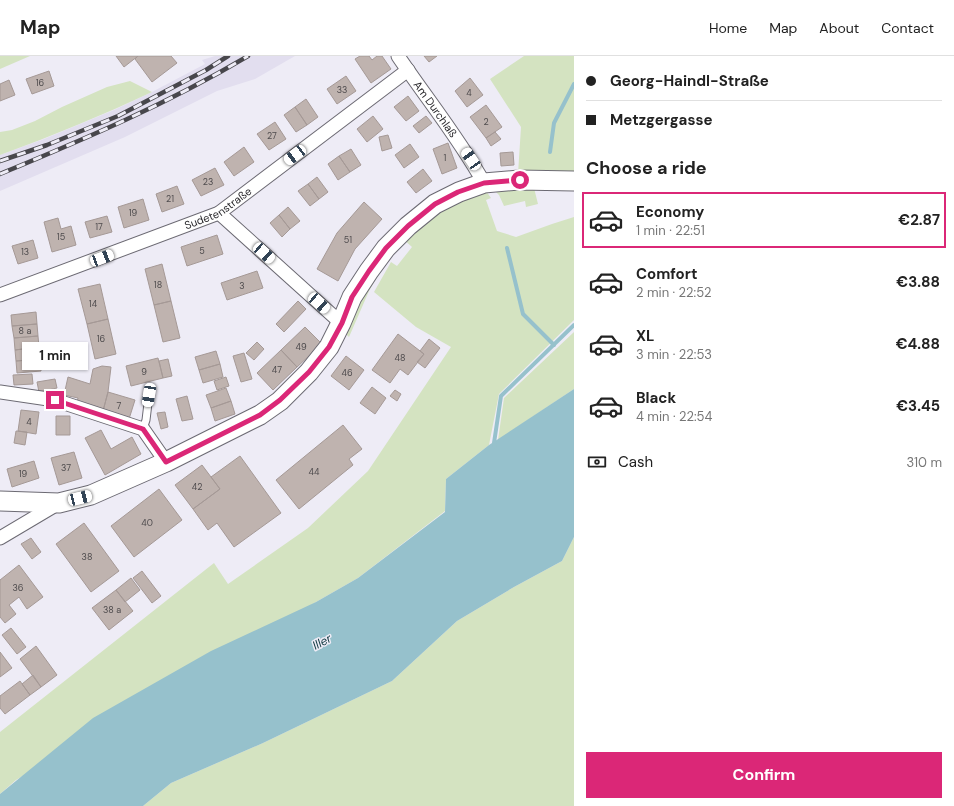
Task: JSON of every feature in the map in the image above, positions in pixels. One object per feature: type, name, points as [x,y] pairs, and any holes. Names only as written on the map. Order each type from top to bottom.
[{"type":"street","name":"Am Durchlaß","points":[[398,56],[471,159],[484,183]]},
{"type":"street","name":"Sudetenstraße","points":[[0,295],[219,213],[408,70]]},
{"type":"street","points":[[0,501],[59,503],[91,495],[166,462],[260,415],[280,400],[309,372],[329,347],[342,323],[352,297],[386,248],[408,226],[435,204],[458,192],[484,183],[520,180],[574,181]]},
{"type":"street","points":[[219,213],[342,323]]},
{"type":"street","points":[[0,392],[55,400],[143,429],[166,462]]},
{"type":"street","points":[[0,538],[59,503]]},
{"type":"lane","points":[[143,429],[146,420],[149,395]]},
{"type":"shaded area","points":[[215,56],[295,56],[255,79],[217,91],[125,137],[0,191],[0,155],[44,139],[114,110],[205,64],[202,60]]},
{"type":"green space","points":[[0,56],[30,56],[0,69]]},
{"type":"green space","points":[[524,56],[574,56],[574,175],[518,174],[521,127],[490,79]]},
{"type":"green space","points":[[130,81],[152,92],[77,125],[0,155],[0,132],[12,130],[35,121],[107,87]]},
{"type":"green space","points":[[490,186],[534,188],[538,204],[526,207],[525,201],[504,206],[499,195]]},
{"type":"green space","points":[[484,188],[491,198],[486,200],[497,231],[516,237],[574,217],[574,320],[499,394],[489,445],[446,479],[445,511],[358,578],[16,780],[0,794],[0,732],[214,563],[228,584],[308,528],[368,471],[451,347],[416,327],[374,292],[391,262],[397,266],[412,247],[403,239],[436,208]]},
{"type":"green space","points":[[385,264],[369,291],[349,337],[344,332],[356,300]]},
{"type":"green space","points":[[574,332],[574,389],[498,440],[504,398]]},
{"type":"green space","points":[[574,537],[574,806],[143,806],[171,783],[263,743],[392,681],[457,621],[514,587],[562,561]]},
{"type":"water","name":"Iller","points":[[574,389],[574,537],[562,561],[514,587],[457,621],[392,681],[263,743],[171,783],[143,806],[0,806],[0,794],[93,718],[211,651],[316,602],[358,578],[445,512],[446,479],[489,445]]},
{"type":"building","points":[[116,56],[138,56],[124,67]]},
{"type":"building","points":[[138,56],[171,56],[177,63],[152,82],[135,59]]},
{"type":"building","points":[[360,56],[369,56],[372,60],[377,56],[382,56],[391,69],[371,83],[355,59]]},
{"type":"building","points":[[424,56],[437,56],[429,62]]},
{"type":"building","points":[[49,71],[54,86],[32,94],[26,79]]},
{"type":"building","points":[[346,76],[356,91],[337,104],[327,89]]},
{"type":"building","points":[[470,78],[483,95],[467,107],[455,91]]},
{"type":"building","points":[[9,80],[15,95],[0,101],[0,84]]},
{"type":"building","points":[[408,96],[419,111],[406,121],[394,107]]},
{"type":"building","points":[[306,99],[318,117],[307,125],[295,107]]},
{"type":"building","points":[[486,105],[502,127],[486,138],[470,117]]},
{"type":"building","points":[[295,107],[307,125],[296,132],[284,115]]},
{"type":"building","points":[[373,116],[383,129],[367,142],[357,129]]},
{"type":"building","points":[[426,116],[432,123],[419,133],[413,126]]},
{"type":"building","points":[[275,122],[286,139],[269,150],[257,134]]},
{"type":"building","points":[[495,132],[501,139],[491,146],[486,138]]},
{"type":"building","points":[[388,135],[392,148],[382,151],[379,137]]},
{"type":"building","points":[[448,143],[457,168],[442,174],[433,149]]},
{"type":"building","points":[[410,144],[419,157],[404,168],[395,155]]},
{"type":"building","points":[[244,147],[254,162],[234,176],[224,162]]},
{"type":"building","points":[[351,149],[361,165],[350,172],[339,156]]},
{"type":"building","points":[[513,152],[514,165],[501,166],[500,153]]},
{"type":"building","points":[[339,156],[350,172],[338,180],[328,164]]},
{"type":"building","points":[[215,168],[224,185],[201,196],[192,180]]},
{"type":"building","points":[[423,169],[432,181],[416,193],[407,182]]},
{"type":"building","points":[[317,177],[328,192],[319,199],[308,184]]},
{"type":"building","points":[[308,184],[319,199],[310,206],[298,191]]},
{"type":"building","points":[[177,186],[184,204],[162,212],[156,194]]},
{"type":"building","points":[[143,199],[149,220],[124,228],[118,207]]},
{"type":"building","points":[[364,202],[382,219],[355,249],[338,281],[317,269],[337,233]]},
{"type":"building","points":[[288,207],[300,221],[290,229],[279,215]]},
{"type":"building","points":[[279,215],[290,229],[282,237],[270,223]]},
{"type":"building","points":[[107,216],[112,232],[90,238],[85,222]]},
{"type":"building","points":[[58,218],[61,229],[71,226],[76,245],[52,252],[44,222]]},
{"type":"building","points":[[217,235],[223,254],[187,266],[181,247]]},
{"type":"building","points":[[33,240],[38,258],[18,264],[12,246]]},
{"type":"building","points":[[162,264],[171,301],[154,305],[145,269]]},
{"type":"building","points":[[257,271],[263,288],[227,300],[221,283]]},
{"type":"building","points":[[100,284],[108,319],[87,324],[78,289]]},
{"type":"building","points":[[171,301],[180,338],[163,342],[154,305]]},
{"type":"building","points":[[298,301],[306,309],[284,332],[276,324]]},
{"type":"building","points":[[36,312],[37,324],[12,326],[11,315]]},
{"type":"building","points":[[108,319],[116,354],[95,359],[87,324]]},
{"type":"building","points":[[37,324],[38,336],[14,338],[12,326]]},
{"type":"building","points":[[305,327],[322,344],[297,367],[281,350]]},
{"type":"building","points":[[398,334],[424,354],[408,375],[400,369],[390,383],[372,370]]},
{"type":"building","points":[[38,336],[39,347],[15,350],[14,338]]},
{"type":"building","points":[[429,339],[440,348],[425,368],[417,362],[424,354],[420,351]]},
{"type":"building","points":[[257,342],[264,349],[254,360],[246,353]]},
{"type":"building","points":[[39,347],[41,359],[16,361],[15,350]]},
{"type":"building","points":[[281,350],[297,367],[273,390],[257,373]]},
{"type":"building","points":[[216,351],[220,364],[199,370],[195,357]]},
{"type":"building","points":[[244,353],[252,379],[241,382],[233,356]]},
{"type":"building","points":[[346,356],[364,370],[349,390],[331,376]]},
{"type":"building","points":[[158,358],[163,378],[131,386],[126,366]]},
{"type":"building","points":[[41,359],[41,371],[17,373],[16,361]]},
{"type":"building","points":[[168,359],[172,376],[163,378],[159,361]]},
{"type":"building","points":[[220,364],[223,377],[203,383],[199,370]]},
{"type":"building","points":[[102,366],[111,367],[108,392],[103,411],[77,403],[78,398],[64,395],[68,377],[90,384],[93,369]]},
{"type":"building","points":[[32,374],[33,384],[14,385],[13,375]]},
{"type":"building","points":[[226,377],[229,386],[217,390],[214,381]]},
{"type":"building","points":[[55,379],[57,388],[39,392],[37,382]]},
{"type":"building","points":[[372,387],[386,398],[375,414],[360,403]]},
{"type":"building","points":[[226,388],[231,401],[211,408],[206,395]]},
{"type":"building","points":[[395,390],[401,394],[397,401],[390,396]]},
{"type":"building","points":[[108,392],[135,400],[129,419],[103,411]]},
{"type":"building","points":[[187,396],[193,419],[182,421],[176,399]]},
{"type":"building","points":[[231,401],[235,414],[215,421],[211,408]]},
{"type":"building","points":[[21,410],[39,412],[36,434],[18,431]]},
{"type":"building","points":[[165,412],[168,427],[161,429],[157,413]]},
{"type":"building","points":[[56,416],[70,416],[70,435],[56,435]]},
{"type":"building","points":[[343,425],[362,449],[349,459],[353,465],[299,509],[276,480]]},
{"type":"building","points":[[101,430],[111,449],[132,437],[141,454],[105,475],[85,438]]},
{"type":"building","points":[[16,431],[27,432],[25,445],[14,443]]},
{"type":"building","points":[[74,452],[82,478],[59,485],[51,458]]},
{"type":"building","points":[[240,456],[281,513],[234,547],[217,523],[208,530],[193,509],[220,489],[211,477]]},
{"type":"building","points":[[34,461],[39,478],[12,487],[7,469]]},
{"type":"building","points":[[202,465],[220,489],[193,509],[175,485]]},
{"type":"building","points":[[159,489],[182,520],[134,557],[111,526]]},
{"type":"building","points":[[84,523],[119,571],[91,592],[56,544]]},
{"type":"building","points":[[31,538],[41,552],[32,559],[21,544]]},
{"type":"building","points":[[19,565],[43,597],[27,609],[19,597],[9,605],[16,614],[5,623],[0,617],[0,580]]},
{"type":"building","points":[[142,571],[161,596],[152,603],[133,578]]},
{"type":"building","points":[[131,578],[140,590],[125,602],[116,590]]},
{"type":"building","points":[[116,590],[133,611],[109,630],[92,608]]},
{"type":"building","points":[[11,628],[26,647],[17,654],[2,635]]},
{"type":"building","points":[[36,646],[57,675],[41,687],[20,659]]},
{"type":"building","points":[[0,652],[12,668],[0,677]]},
{"type":"building","points":[[33,675],[41,687],[30,695],[22,684]]},
{"type":"building","points":[[20,681],[30,695],[5,714],[0,708],[0,696]]},
{"type":"waterway","points":[[550,152],[554,123],[574,84]]},
{"type":"waterway","points":[[507,248],[523,314],[554,345]]},
{"type":"waterway","points":[[495,447],[494,443],[501,396],[574,325]]},
{"type":"railway","points":[[0,161],[47,145],[118,116],[206,70],[228,56]]},
{"type":"railway","points":[[0,174],[126,120],[188,89],[248,56]]},
{"type":"route","points":[[55,400],[143,429],[166,462],[260,415],[280,400],[309,372],[329,347],[342,323],[352,297],[386,248],[408,226],[435,204],[458,192],[484,183],[520,180]]}]
